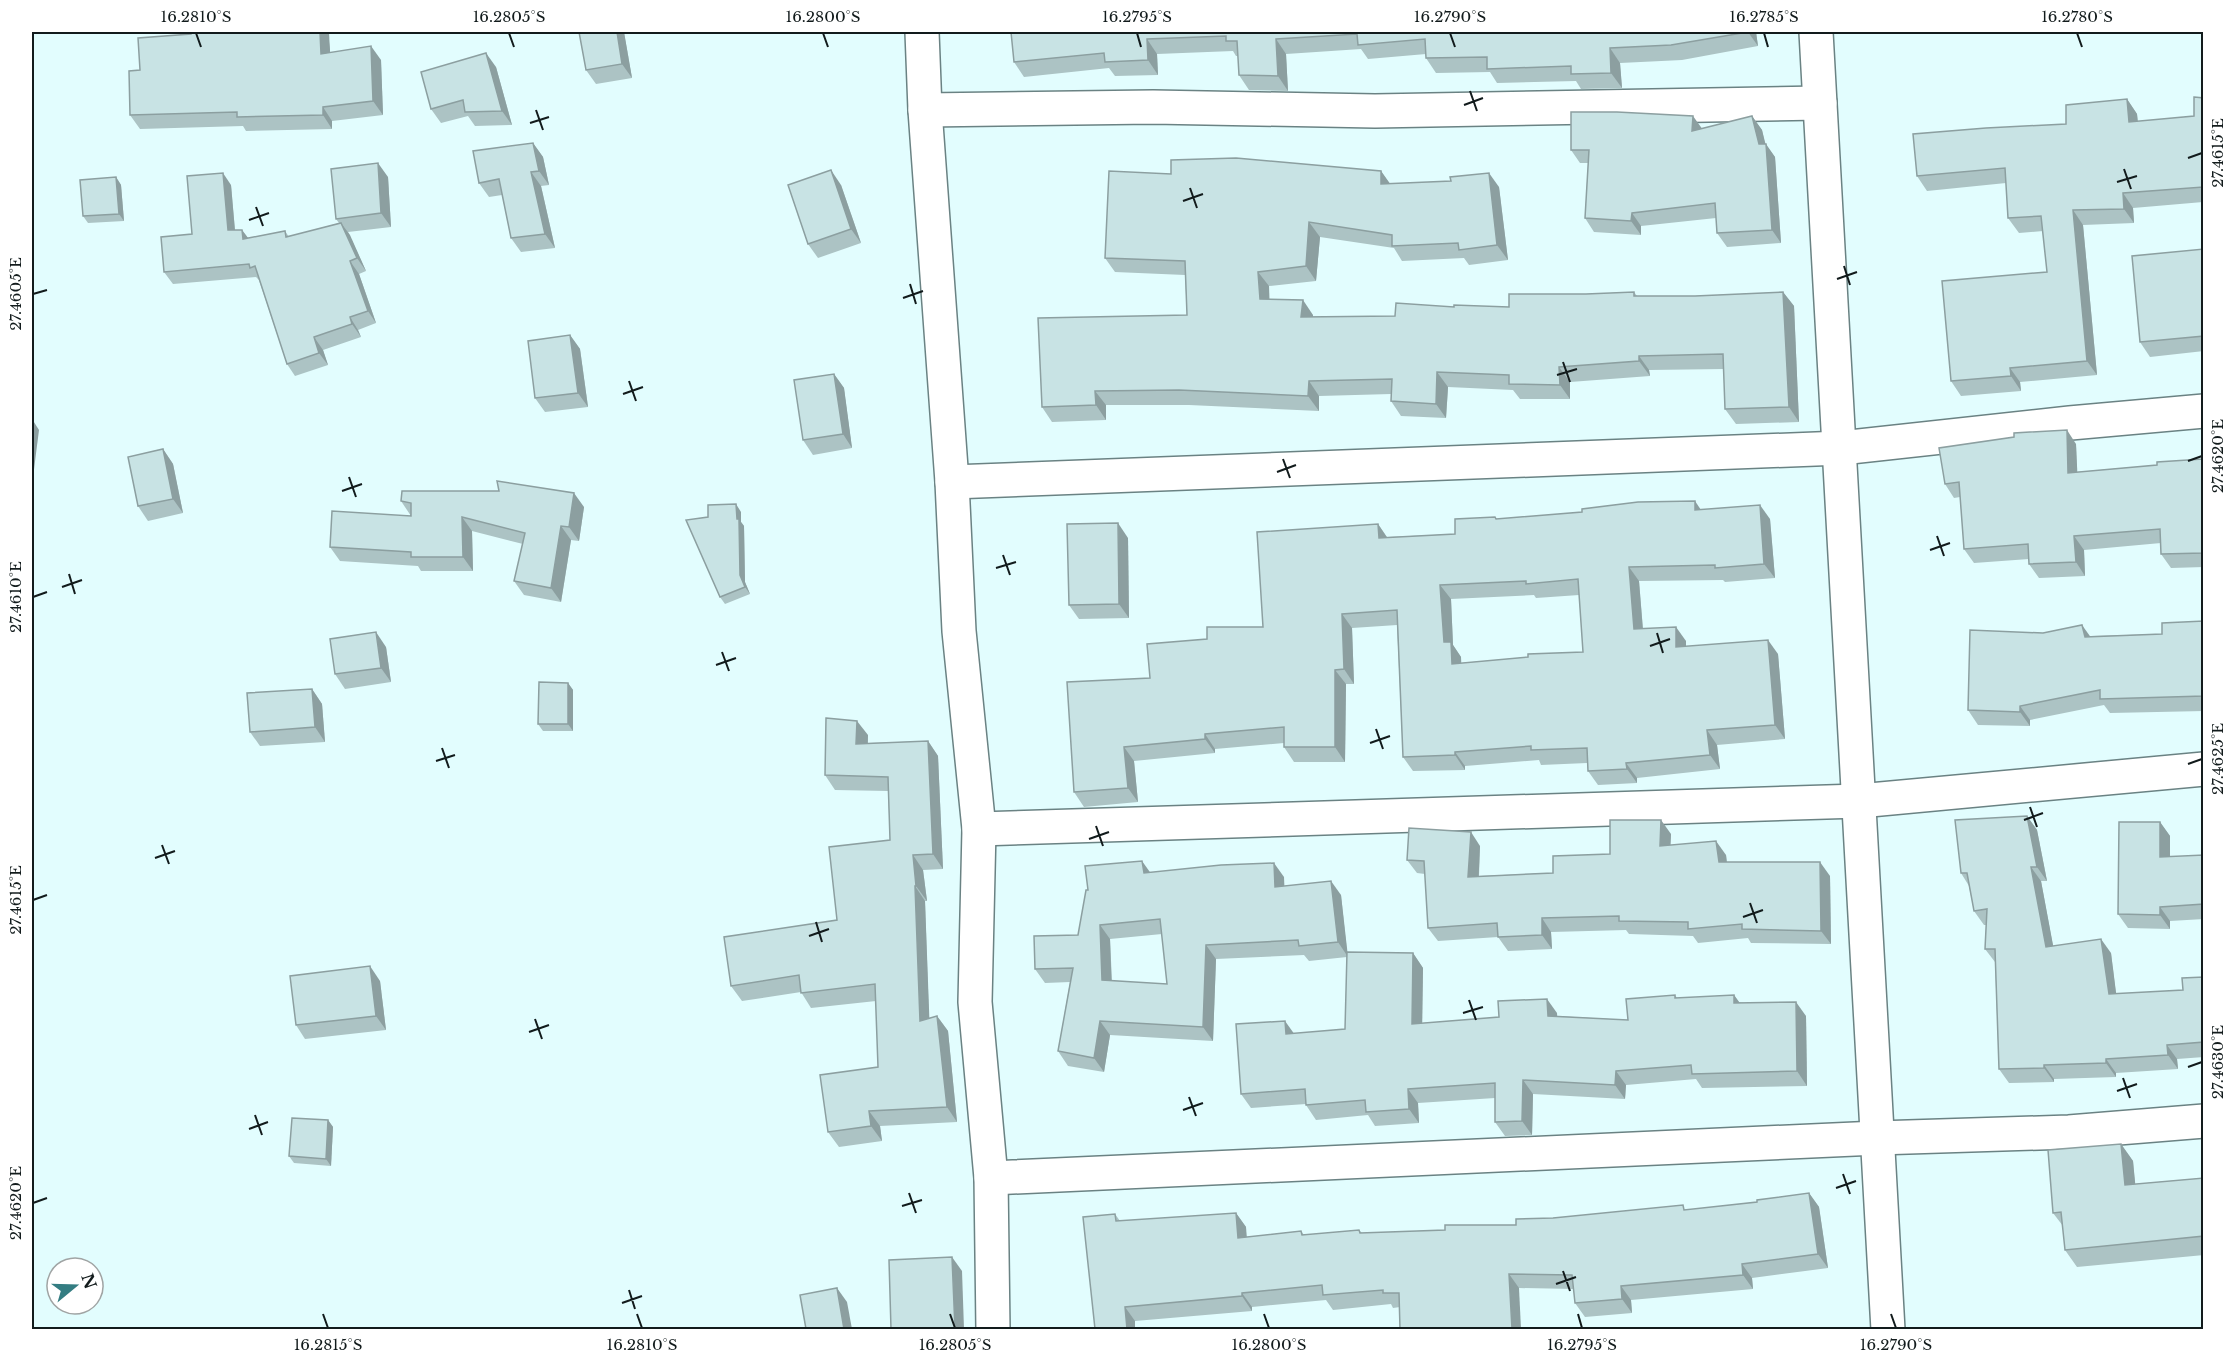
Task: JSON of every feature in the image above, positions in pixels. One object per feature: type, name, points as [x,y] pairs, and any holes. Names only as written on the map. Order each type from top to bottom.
[{"type":"street","points":[[922,32],[925,110],[952,482],[959,631],[979,829],[975,1002],[991,1178],[993,1329]]},
{"type":"street","points":[[1816,32],[1888,1329]]},
{"type":"street","points":[[925,110],[1153,107],[1375,111],[1820,103]]},
{"type":"street","points":[[952,482],[1840,448],[2204,411]]},
{"type":"street","points":[[979,829],[1859,801],[2204,769]]},
{"type":"street","points":[[991,1178],[1877,1138],[2069,1132],[2204,1121]]},
{"type":"building","points":[[191,32],[320,32],[321,54],[371,46],[373,101],[323,107],[323,115],[237,117],[237,112],[130,115],[129,71],[140,70],[138,38],[191,34]]},
{"type":"building","points":[[579,32],[617,32],[622,64],[586,70]]},
{"type":"building","points":[[1011,32],[1748,32],[1671,45],[1610,48],[1611,73],[1571,74],[1571,66],[1487,69],[1487,57],[1426,58],[1425,39],[1358,45],[1357,34],[1276,39],[1278,76],[1239,75],[1237,41],[1226,41],[1226,36],[1147,39],[1148,60],[1105,62],[1104,53],[1014,62]]},
{"type":"building","points":[[486,53],[502,111],[465,112],[463,100],[431,109],[421,72]]},
{"type":"building","points":[[2194,97],[2204,98],[2204,215],[2203,187],[2123,193],[2124,209],[2073,210],[2087,361],[2010,368],[2011,376],[1951,381],[1942,281],[2047,272],[2041,216],[2008,218],[2005,168],[1917,176],[1913,134],[2066,124],[2066,105],[2127,99],[2129,122],[2194,116]]},
{"type":"building","points":[[1571,112],[1693,116],[1692,131],[1752,116],[1759,144],[1766,144],[1772,230],[1717,233],[1715,203],[1632,213],[1631,221],[1585,218],[1589,150],[1571,150]]},
{"type":"building","points":[[533,143],[539,171],[531,172],[545,234],[511,238],[499,179],[479,183],[473,151]]},
{"type":"building","points":[[1236,158],[1381,171],[1381,184],[1451,181],[1450,177],[1489,173],[1497,245],[1459,250],[1458,243],[1392,246],[1392,235],[1309,222],[1306,266],[1258,272],[1260,299],[1303,300],[1301,317],[1395,316],[1396,303],[1454,307],[1454,305],[1509,307],[1509,294],[1634,292],[1634,296],[1695,296],[1783,292],[1789,407],[1725,409],[1723,354],[1639,356],[1639,361],[1559,367],[1560,385],[1509,384],[1509,375],[1437,372],[1436,404],[1391,401],[1392,379],[1309,381],[1308,396],[1179,390],[1095,391],[1096,405],[1042,407],[1038,318],[1187,315],[1185,261],[1105,258],[1109,171],[1171,174],[1171,160]]},
{"type":"building","points":[[378,163],[381,213],[336,219],[331,169]]},
{"type":"building","points":[[831,170],[851,229],[808,244],[788,185]]},
{"type":"building","points":[[223,173],[228,230],[242,230],[243,239],[285,231],[286,237],[341,223],[357,258],[350,261],[368,311],[350,317],[352,324],[314,337],[319,353],[287,364],[255,266],[250,268],[249,264],[164,272],[161,237],[192,234],[187,176]]},
{"type":"building","points":[[116,177],[119,214],[83,216],[80,180]]},
{"type":"building","points":[[2204,249],[2204,336],[2140,342],[2132,256]]},
{"type":"building","points":[[570,335],[578,393],[535,398],[528,341]]},
{"type":"building","points":[[834,374],[843,434],[803,440],[794,380]]},
{"type":"building","points":[[2067,430],[2068,473],[2203,459],[2204,553],[2161,554],[2160,529],[2074,536],[2076,562],[2029,564],[2028,544],[1964,549],[1959,482],[1945,484],[1939,448],[2014,437],[2014,433]]},
{"type":"building","points":[[163,449],[173,499],[138,506],[128,457]]},
{"type":"building","points":[[497,481],[574,493],[569,527],[561,526],[551,588],[514,581],[525,533],[462,517],[463,557],[411,557],[411,552],[330,547],[332,511],[411,516],[411,503],[401,501],[402,491],[499,491]]},
{"type":"building","points":[[1695,501],[1695,510],[1760,505],[1764,564],[1715,568],[1715,565],[1629,567],[1634,629],[1676,627],[1676,647],[1768,640],[1775,725],[1707,730],[1710,755],[1626,763],[1627,769],[1588,771],[1587,748],[1531,750],[1531,746],[1455,752],[1455,755],[1403,757],[1397,610],[1342,614],[1344,669],[1335,670],[1335,747],[1284,747],[1284,727],[1205,734],[1205,739],[1124,747],[1128,788],[1074,792],[1067,682],[1150,678],[1147,644],[1207,639],[1207,627],[1263,627],[1257,532],[1378,524],[1379,538],[1455,534],[1455,519],[1495,517],[1496,519],[1582,512],[1582,509],[1638,502]],"holes":[[[1578,579],[1583,652],[1528,654],[1528,657],[1452,664],[1451,642],[1444,642],[1440,585],[1526,581],[1526,584]]]},
{"type":"building","points":[[736,504],[737,519],[739,519],[740,575],[745,587],[720,597],[686,520],[708,517],[708,505]]},
{"type":"building","points":[[1118,523],[1119,604],[1069,605],[1067,524]]},
{"type":"building","points":[[2204,621],[2204,696],[2100,699],[2100,690],[2020,706],[2020,712],[1968,710],[1970,630],[2043,633],[2082,625],[2085,637],[2162,634],[2162,623]]},
{"type":"building","points":[[376,632],[381,668],[335,674],[330,639]]},
{"type":"building","points":[[539,682],[568,683],[568,724],[538,724]]},
{"type":"building","points":[[312,689],[315,727],[250,732],[247,693]]},
{"type":"building","points":[[826,718],[857,721],[856,744],[928,741],[933,854],[913,855],[920,1021],[937,1016],[947,1107],[869,1111],[871,1126],[828,1132],[820,1075],[878,1067],[875,984],[801,993],[799,975],[731,986],[724,937],[837,920],[829,847],[890,840],[888,777],[825,775]]},
{"type":"building","points":[[2027,816],[2037,867],[2031,867],[2046,947],[2101,939],[2109,994],[2183,990],[2182,978],[2204,977],[2204,1042],[2167,1045],[2168,1055],[2106,1059],[2106,1063],[1999,1069],[1995,949],[1985,949],[1987,909],[1974,911],[1967,873],[1961,873],[1955,820]]},
{"type":"building","points":[[1610,820],[1661,820],[1660,846],[1716,841],[1719,862],[1820,862],[1821,931],[1742,929],[1742,924],[1688,929],[1688,922],[1619,921],[1619,916],[1542,918],[1542,935],[1498,937],[1497,923],[1428,928],[1424,861],[1407,860],[1409,828],[1471,832],[1468,877],[1553,873],[1553,856],[1610,854]]},
{"type":"building","points":[[2119,822],[2160,822],[2160,857],[2204,855],[2204,904],[2160,907],[2160,915],[2118,914]]},
{"type":"building","points":[[1142,861],[1144,873],[1221,865],[1274,863],[1275,887],[1331,881],[1338,942],[1299,946],[1298,940],[1206,945],[1203,1027],[1100,1021],[1094,1058],[1058,1051],[1073,968],[1035,969],[1034,936],[1078,935],[1086,890],[1088,890],[1085,866]],"holes":[[[1160,919],[1167,984],[1102,980],[1100,925]]]},
{"type":"building","points":[[1347,952],[1413,953],[1412,1024],[1499,1017],[1498,1001],[1547,999],[1548,1016],[1628,1020],[1626,999],[1675,995],[1675,998],[1734,995],[1734,1003],[1796,1002],[1797,1071],[1692,1074],[1691,1065],[1616,1071],[1615,1085],[1523,1080],[1522,1121],[1495,1122],[1495,1083],[1408,1089],[1409,1109],[1366,1112],[1365,1100],[1306,1105],[1305,1089],[1241,1094],[1236,1024],[1285,1021],[1286,1034],[1345,1029]]},
{"type":"building","points":[[370,966],[376,1016],[296,1025],[290,976]]},
{"type":"building","points":[[292,1118],[328,1120],[326,1159],[289,1156]]},
{"type":"building","points":[[2121,1144],[2125,1185],[2204,1178],[2204,1236],[2065,1250],[2061,1212],[2053,1213],[2048,1150]]},
{"type":"building","points":[[1809,1193],[1818,1254],[1742,1264],[1743,1275],[1621,1286],[1622,1299],[1575,1303],[1572,1275],[1509,1274],[1512,1329],[1400,1329],[1399,1293],[1383,1293],[1383,1290],[1323,1295],[1322,1285],[1242,1293],[1242,1296],[1125,1307],[1127,1329],[1095,1329],[1083,1217],[1115,1214],[1116,1221],[1236,1213],[1238,1238],[1301,1231],[1302,1235],[1359,1230],[1360,1233],[1445,1230],[1445,1225],[1516,1225],[1516,1219],[1553,1218],[1683,1205],[1684,1210],[1757,1202],[1757,1200]]},
{"type":"building","points":[[952,1257],[955,1329],[891,1329],[889,1260]]},
{"type":"building","points":[[837,1288],[844,1329],[806,1329],[800,1295]]}]
